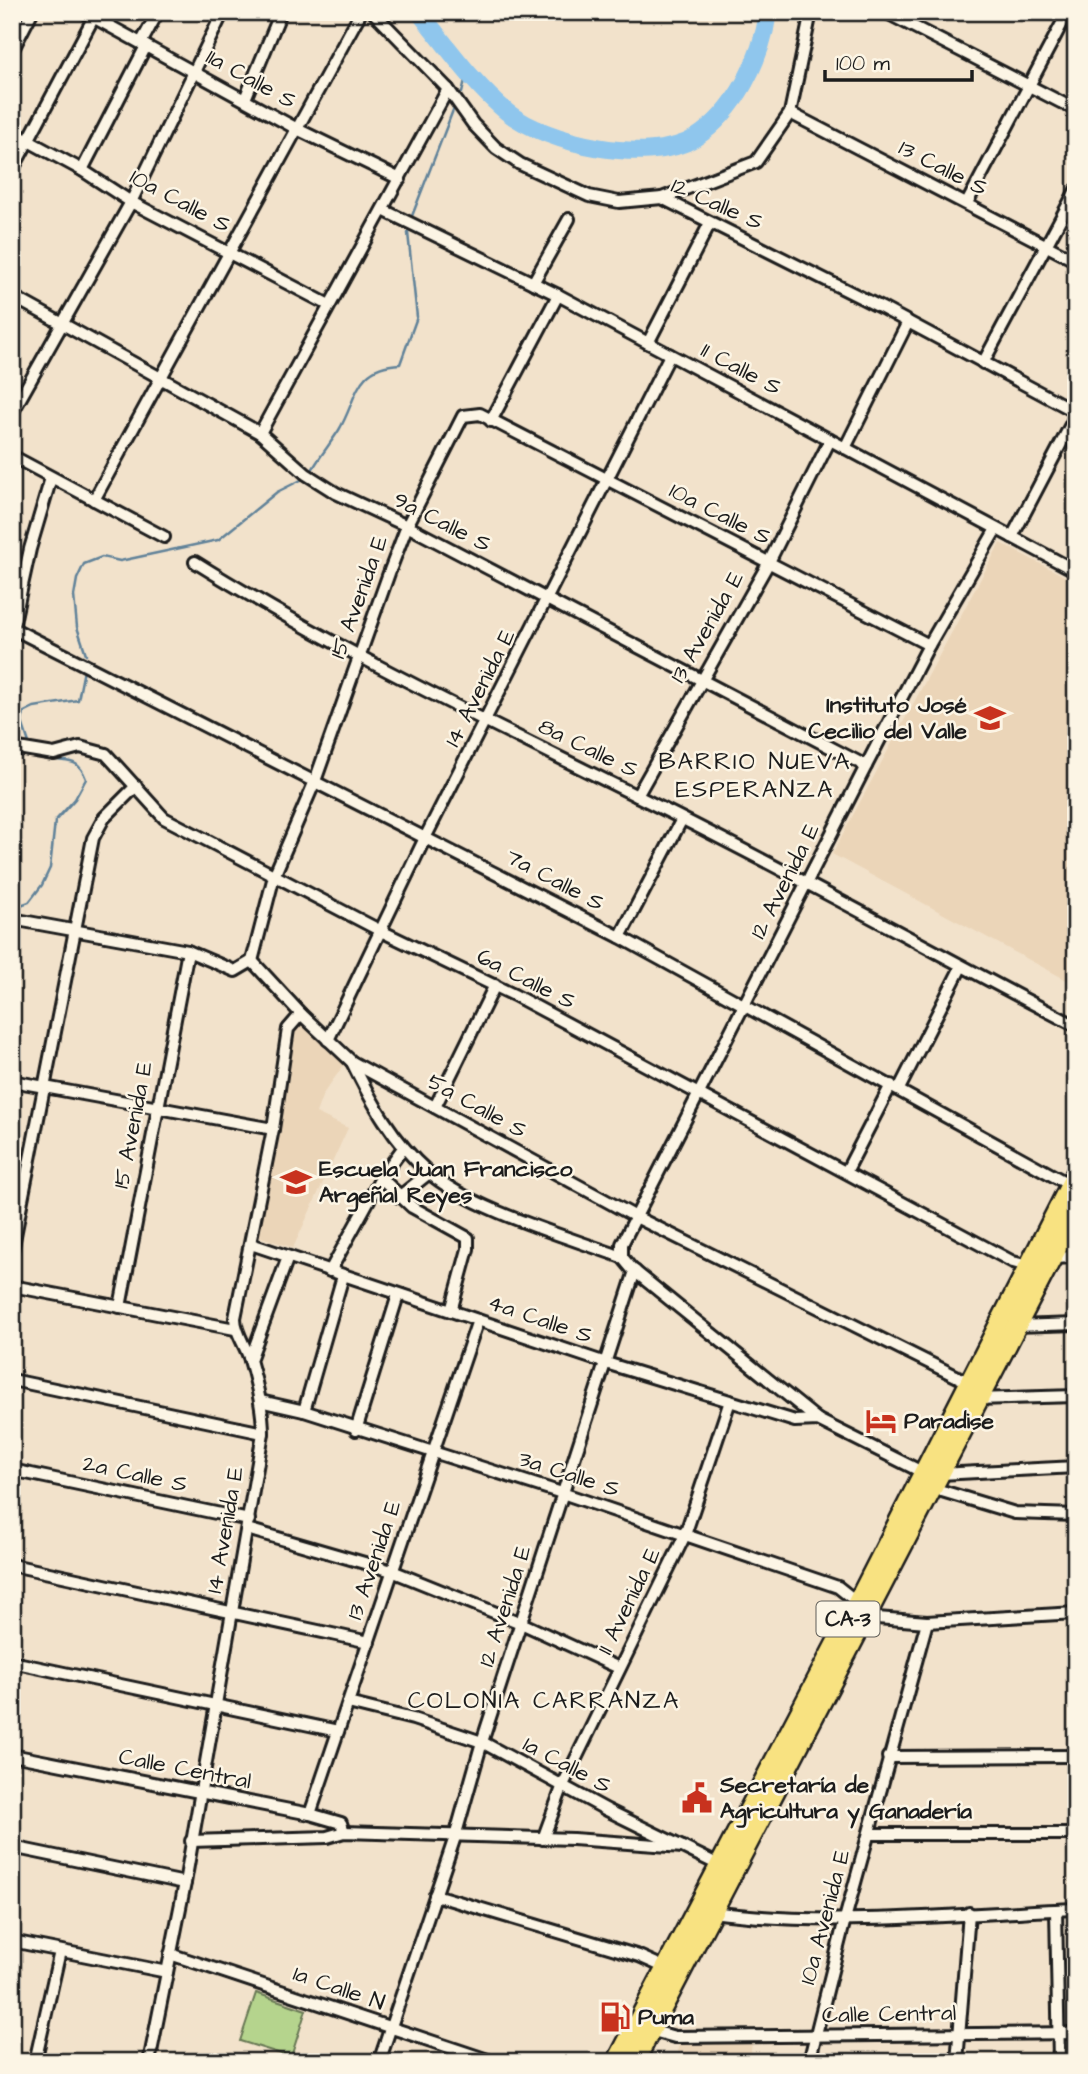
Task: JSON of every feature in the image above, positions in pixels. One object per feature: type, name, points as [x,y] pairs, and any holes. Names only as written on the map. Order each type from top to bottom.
[{"type":"highway","name":"CA-3","points":[[634,2062],[643,2028],[666,1968],[719,1865],[863,1608],[932,1478],[1073,1180]]},
{"type":"highway","name":"CA-3","points":[[974,1391],[1015,1326],[1037,1260],[1076,1211]]},
{"type":"highway","name":"CA-3","points":[[617,2062],[643,2028],[712,1912],[863,1608]]},
{"type":"street","points":[[12,51],[33,12]]},
{"type":"street","points":[[82,170],[158,12]]},
{"type":"street","points":[[12,413],[131,202],[223,12]]},
{"type":"street","points":[[245,99],[281,12]]},
{"type":"street","points":[[94,500],[299,130],[361,12]]},
{"type":"street","name":"12 Calle S","points":[[373,12],[448,89],[473,124],[496,148],[553,182],[589,196],[619,202],[662,198],[908,322],[1076,414]]},
{"type":"street","points":[[662,198],[756,162],[790,113],[811,12]]},
{"type":"street","points":[[884,12],[1076,110]]},
{"type":"street","points":[[967,203],[1068,12]]},
{"type":"street","points":[[12,171],[91,14]]},
{"type":"street","name":"11a Calle S","points":[[91,14],[299,130],[400,179]]},
{"type":"street","points":[[260,433],[448,89]]},
{"type":"street","name":"13 Calle S","points":[[790,113],[1076,261]]},
{"type":"street","name":"10a Calle S","points":[[12,132],[82,170],[131,202],[328,305]]},
{"type":"street","points":[[983,363],[1076,190]]},
{"type":"street","name":"11 Calle S","points":[[383,210],[558,295],[1076,571]]},
{"type":"street","points":[[533,283],[569,219]]},
{"type":"street","points":[[648,343],[710,223]]},
{"type":"street","points":[[491,421],[558,295]]},
{"type":"street","name":"9a Calle S","points":[[12,296],[260,433],[316,480],[866,766]]},
{"type":"street","points":[[845,448],[908,322]]},
{"type":"street","name":"14 Avenida E","points":[[328,1040],[425,838],[670,355]]},
{"type":"street","name":"15 Avenida E","points":[[252,961],[274,876],[315,781],[407,526],[463,416],[480,414],[491,421]]},
{"type":"street","points":[[1012,537],[1076,414]]},
{"type":"street","name":"10a Calle S","points":[[491,421],[929,645]]},
{"type":"street","name":"13 Avenida E","points":[[637,796],[769,562],[830,440]]},
{"type":"street","points":[[12,456],[164,537]]},
{"type":"street","points":[[12,629],[30,550],[51,478]]},
{"type":"street","name":"12 Avenida E","points":[[622,1256],[622,1244],[698,1093],[746,1007],[929,645],[996,528]]},
{"type":"street","name":"8a Calle S","points":[[195,562],[271,609],[359,656],[637,796],[1076,1026]]},
{"type":"street","name":"7a Calle S","points":[[12,629],[620,937],[895,1087],[1073,1180]]},
{"type":"street","name":"6a Calle S","points":[[12,747],[54,754],[80,747],[93,748],[106,754],[164,818],[381,931],[495,985],[1013,1262],[1037,1260]]},
{"type":"street","points":[[12,1251],[42,1087],[93,838],[104,818],[136,786]]},
{"type":"street","points":[[620,937],[681,819]]},
{"type":"street","points":[[12,919],[188,951],[235,971],[252,961]]},
{"type":"street","name":"15 Avenida E","points":[[120,1307],[188,951]]},
{"type":"street","name":"5a Calle S","points":[[252,961],[301,1014],[352,1062],[636,1217],[974,1391]]},
{"type":"street","points":[[846,1172],[961,967]]},
{"type":"street","points":[[435,1107],[495,985]]},
{"type":"street","points":[[12,1286],[235,1329],[273,1129],[288,1029],[301,1014]]},
{"type":"street","points":[[352,1062],[377,1111],[403,1148],[429,1173],[508,1215],[622,1256]]},
{"type":"street","points":[[12,1082],[273,1129]]},
{"type":"street","points":[[330,1271],[381,1178],[403,1148]]},
{"type":"street","points":[[399,1197],[429,1173]]},
{"type":"street","points":[[381,1178],[399,1197],[468,1238],[468,1249],[451,1311]]},
{"type":"street","name":"4a Calle S","points":[[251,1244],[606,1363],[795,1421],[818,1420]]},
{"type":"street","name":"4a Calle S","points":[[622,1256],[635,1271],[818,1420],[932,1478],[1076,1467]]},
{"type":"street","points":[[250,1360],[288,1257]]},
{"type":"street","points":[[1037,1260],[1076,1257]]},
{"type":"street","name":"12 Avenida E","points":[[379,2062],[455,1837],[482,1742],[565,1494],[635,1271]]},
{"type":"street","points":[[304,1411],[343,1276]]},
{"type":"street","points":[[356,1430],[398,1295]]},
{"type":"street","name":"13 Avenida E","points":[[310,1814],[478,1320]]},
{"type":"street","points":[[1015,1326],[1076,1324]]},
{"type":"street","name":"14 Avenida E","points":[[149,2062],[185,1883],[263,1433],[260,1401],[250,1360],[235,1329]]},
{"type":"street","points":[[12,1380],[263,1433]]},
{"type":"street","points":[[974,1391],[1076,1396]]},
{"type":"street","name":"3a Calle S","points":[[260,1401],[304,1411],[356,1430],[565,1494],[838,1587],[863,1608],[886,1620],[927,1622],[1076,1613]]},
{"type":"street","name":"11 Avenida E","points":[[543,1839],[563,1784],[685,1535],[730,1401]]},
{"type":"street","name":"2a Calle S","points":[[12,1470],[248,1524],[392,1571],[522,1623],[619,1668]]},
{"type":"street","points":[[932,1478],[1015,1513],[1076,1515]]},
{"type":"street","points":[[12,1565],[232,1610],[369,1642]]},
{"type":"street","name":"10a Avenida E","points":[[809,2062],[888,1758],[927,1622]]},
{"type":"street","points":[[12,1662],[338,1731]]},
{"type":"street","name":"1a Calle S","points":[[348,1703],[413,1719],[482,1742],[719,1865]]},
{"type":"street","name":"Calle Central","points":[[12,1755],[199,1795],[310,1814],[341,1823],[344,1832]]},
{"type":"street","points":[[888,1758],[1076,1756]]},
{"type":"street","name":"Calle Central","points":[[191,1841],[327,1837],[344,1832],[683,1847]]},
{"type":"street","points":[[870,1834],[1076,1834]]},
{"type":"street","points":[[12,1847],[185,1883]]},
{"type":"street","points":[[435,1895],[639,1956],[666,1968]]},
{"type":"street","points":[[712,1912],[742,1916],[845,1919],[1076,1909]]},
{"type":"street","points":[[1056,1910],[1059,2062]]},
{"type":"street","points":[[957,2062],[969,1913]]},
{"type":"street","points":[[12,1941],[167,1972]]},
{"type":"street","points":[[35,2062],[60,1951]]},
{"type":"street","name":"1a Calle N","points":[[170,1954],[494,2062]]},
{"type":"street","name":"Calle Central","points":[[643,2028],[675,2037],[702,2038],[1076,2033]]},
{"type":"shaded area","name":"Instituto José Cecilio del Valle","points":[[1000,543],[1076,582],[1076,985],[832,854]]},
{"type":"shaded area","name":"Escuela Juan Francisco Argeñal Reyes","points":[[302,1021],[346,1062],[323,1094],[316,1113],[348,1128],[293,1248],[258,1236],[282,1114],[290,1032]]},
{"type":"shaded area","points":[[752,2042],[750,2062],[677,2062],[679,2043]]},
{"type":"green space","points":[[256,1993],[306,2010],[291,2057],[240,2041]]},
{"type":"waterway","points":[[419,12],[472,77],[507,112],[547,134],[599,148],[626,151],[675,146],[695,138],[710,127],[735,99],[745,82],[760,47],[768,12]]},
{"type":"waterway","points":[[462,93],[467,71]]},
{"type":"waterway","points":[[412,216],[455,105]]},
{"type":"waterway","points":[[312,470],[339,430],[365,377],[385,366],[400,364],[417,317],[408,233]]},
{"type":"waterway","points":[[86,654],[77,627],[74,596],[77,579],[84,564],[102,557],[120,561],[218,540],[277,492],[305,478]]},
{"type":"waterway","points":[[29,743],[22,722],[24,712],[34,707],[78,700],[84,670]]},
{"type":"waterway","points":[[12,908],[29,902],[42,885],[50,868],[55,821],[75,799],[86,779],[74,763],[43,756]]},
{"type":"place","name":"Instituto José Cecilio del Valle","points":[[990,718]]},
{"type":"place","name":"Escuela Juan Francisco Argeñal Reyes","points":[[296,1182]]},
{"type":"place","name":"Paradise","points":[[881,1421]]},
{"type":"place","name":"Secretaría de Agricultura y Ganadería","points":[[697,1798]]},
{"type":"place","name":"Puma","points":[[615,2017]]},
{"type":"district","name":"BARRIO NUEVA ESPERANZA","points":[[755,776]]},
{"type":"district","name":"COLONIA CARRANZA","points":[[544,1701]]}]
